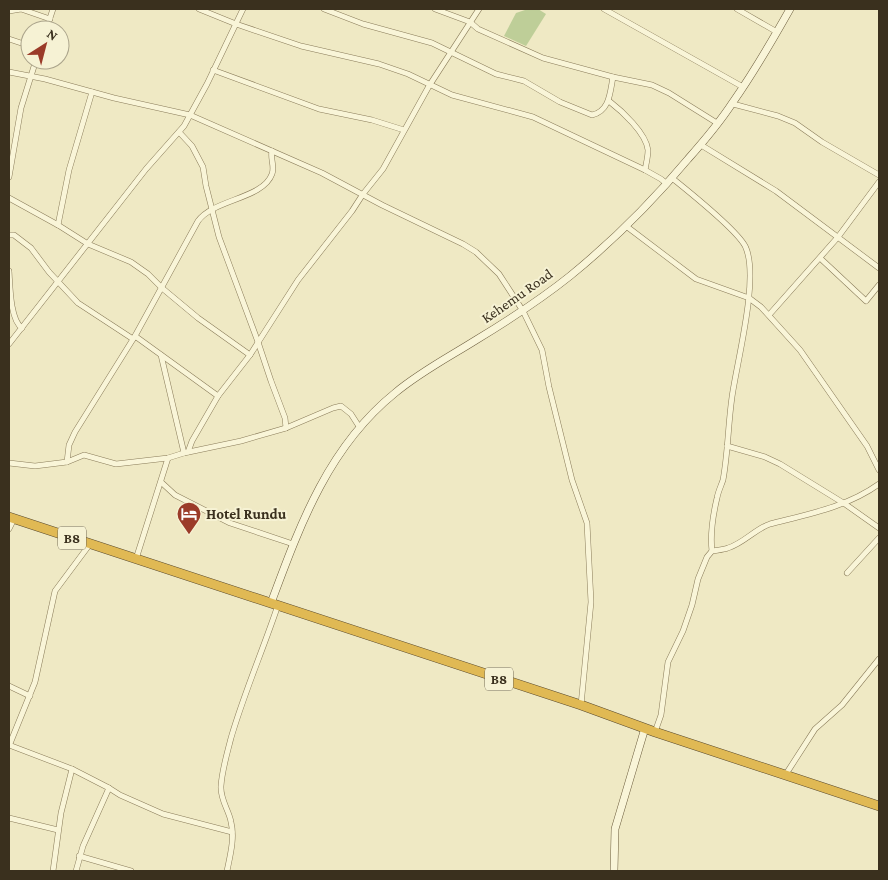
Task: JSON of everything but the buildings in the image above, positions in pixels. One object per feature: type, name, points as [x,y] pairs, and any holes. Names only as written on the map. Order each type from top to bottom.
[{"type":"highway","name":"B8","points":[[11,518],[581,705],[655,732],[879,806]]},
{"type":"street","points":[[9,11],[21,9],[50,20],[53,9]]},
{"type":"street","points":[[199,9],[301,46],[379,64],[408,74],[429,86],[452,95],[532,117],[645,170],[667,184]]},
{"type":"street","points":[[9,344],[146,169],[179,132],[190,115],[243,9]]},
{"type":"street","points":[[324,9],[363,24],[432,43],[496,74],[524,81],[560,102],[592,115],[597,114],[609,101],[613,78]]},
{"type":"street","points":[[436,9],[470,22],[478,29],[543,58],[613,78],[652,85],[669,93],[717,124]]},
{"type":"street","points":[[186,452],[218,396],[250,355],[298,280],[383,169],[429,86],[479,9]]},
{"type":"street","points":[[604,9],[743,87]]},
{"type":"street","points":[[737,9],[777,32]]},
{"type":"street","name":"Kehemu Road","points":[[274,604],[293,544],[307,510],[333,464],[360,428],[384,401],[412,380],[523,311],[571,275],[626,226],[667,184],[733,104],[790,9]]},
{"type":"street","points":[[9,177],[16,128],[32,70]]},
{"type":"street","points":[[213,70],[319,109],[372,120],[404,130]]},
{"type":"street","points":[[9,72],[190,115],[322,172],[476,252],[500,274],[523,311],[542,350],[572,480],[587,523],[591,602],[581,705]]},
{"type":"street","points":[[58,225],[69,170],[92,92]]},
{"type":"street","points":[[609,101],[620,109],[645,139],[648,149],[645,170]]},
{"type":"street","points":[[733,104],[778,116],[795,124],[879,175]]},
{"type":"street","points":[[179,132],[192,146],[200,160],[218,238],[258,342],[285,418],[286,428]]},
{"type":"street","points":[[701,144],[776,191],[879,268]]},
{"type":"street","points":[[67,462],[69,445],[75,432],[134,337],[198,221],[211,208],[238,199],[264,184],[273,172],[272,151]]},
{"type":"street","points":[[655,732],[661,716],[668,662],[683,631],[698,579],[712,551],[711,540],[717,498],[723,478],[732,399],[749,298],[748,257],[744,244],[711,211],[672,178]]},
{"type":"street","points":[[769,315],[838,237],[879,182]]},
{"type":"street","points":[[9,198],[88,244],[131,262],[148,274],[198,318],[250,355]]},
{"type":"street","points":[[626,226],[696,278],[749,298],[769,315],[800,350],[862,439],[879,470]]},
{"type":"street","points":[[9,234],[14,235],[31,248],[58,283],[78,303],[134,337],[218,396]]},
{"type":"street","points":[[820,258],[866,301],[879,284]]},
{"type":"street","points":[[9,271],[13,310],[17,323],[22,328]]},
{"type":"street","points":[[161,355],[186,452]]},
{"type":"street","points":[[9,463],[35,466],[67,462],[84,455],[116,464],[168,458],[286,428],[341,406],[351,414],[360,428]]},
{"type":"street","points":[[727,446],[774,461],[845,504],[879,528]]},
{"type":"street","points":[[136,559],[168,458]]},
{"type":"street","points":[[161,482],[175,494],[230,523],[293,544]]},
{"type":"street","points":[[712,551],[727,549],[743,541],[763,526],[845,504],[879,484]]},
{"type":"street","points":[[9,529],[11,518]]},
{"type":"street","points":[[847,573],[879,538]]},
{"type":"street","points":[[90,544],[55,590],[39,667],[30,696],[9,745],[72,769],[120,795],[163,814],[232,832]]},
{"type":"street","points":[[227,871],[232,832],[229,814],[220,788],[224,764],[274,604]]},
{"type":"street","points":[[786,774],[815,729],[842,705],[879,659]]},
{"type":"street","points":[[9,686],[30,696]]},
{"type":"street","points":[[614,871],[614,829],[645,728]]},
{"type":"street","points":[[53,871],[58,830],[72,769]]},
{"type":"street","points":[[76,871],[80,856],[109,788]]},
{"type":"street","points":[[9,818],[58,830]]},
{"type":"street","points":[[80,856],[131,871]]},
{"type":"green space","points":[[528,9],[538,9],[546,14],[526,46],[504,36],[516,13]]},
{"type":"place","name":"Hotel Rundu","points":[[189,535]]}]
